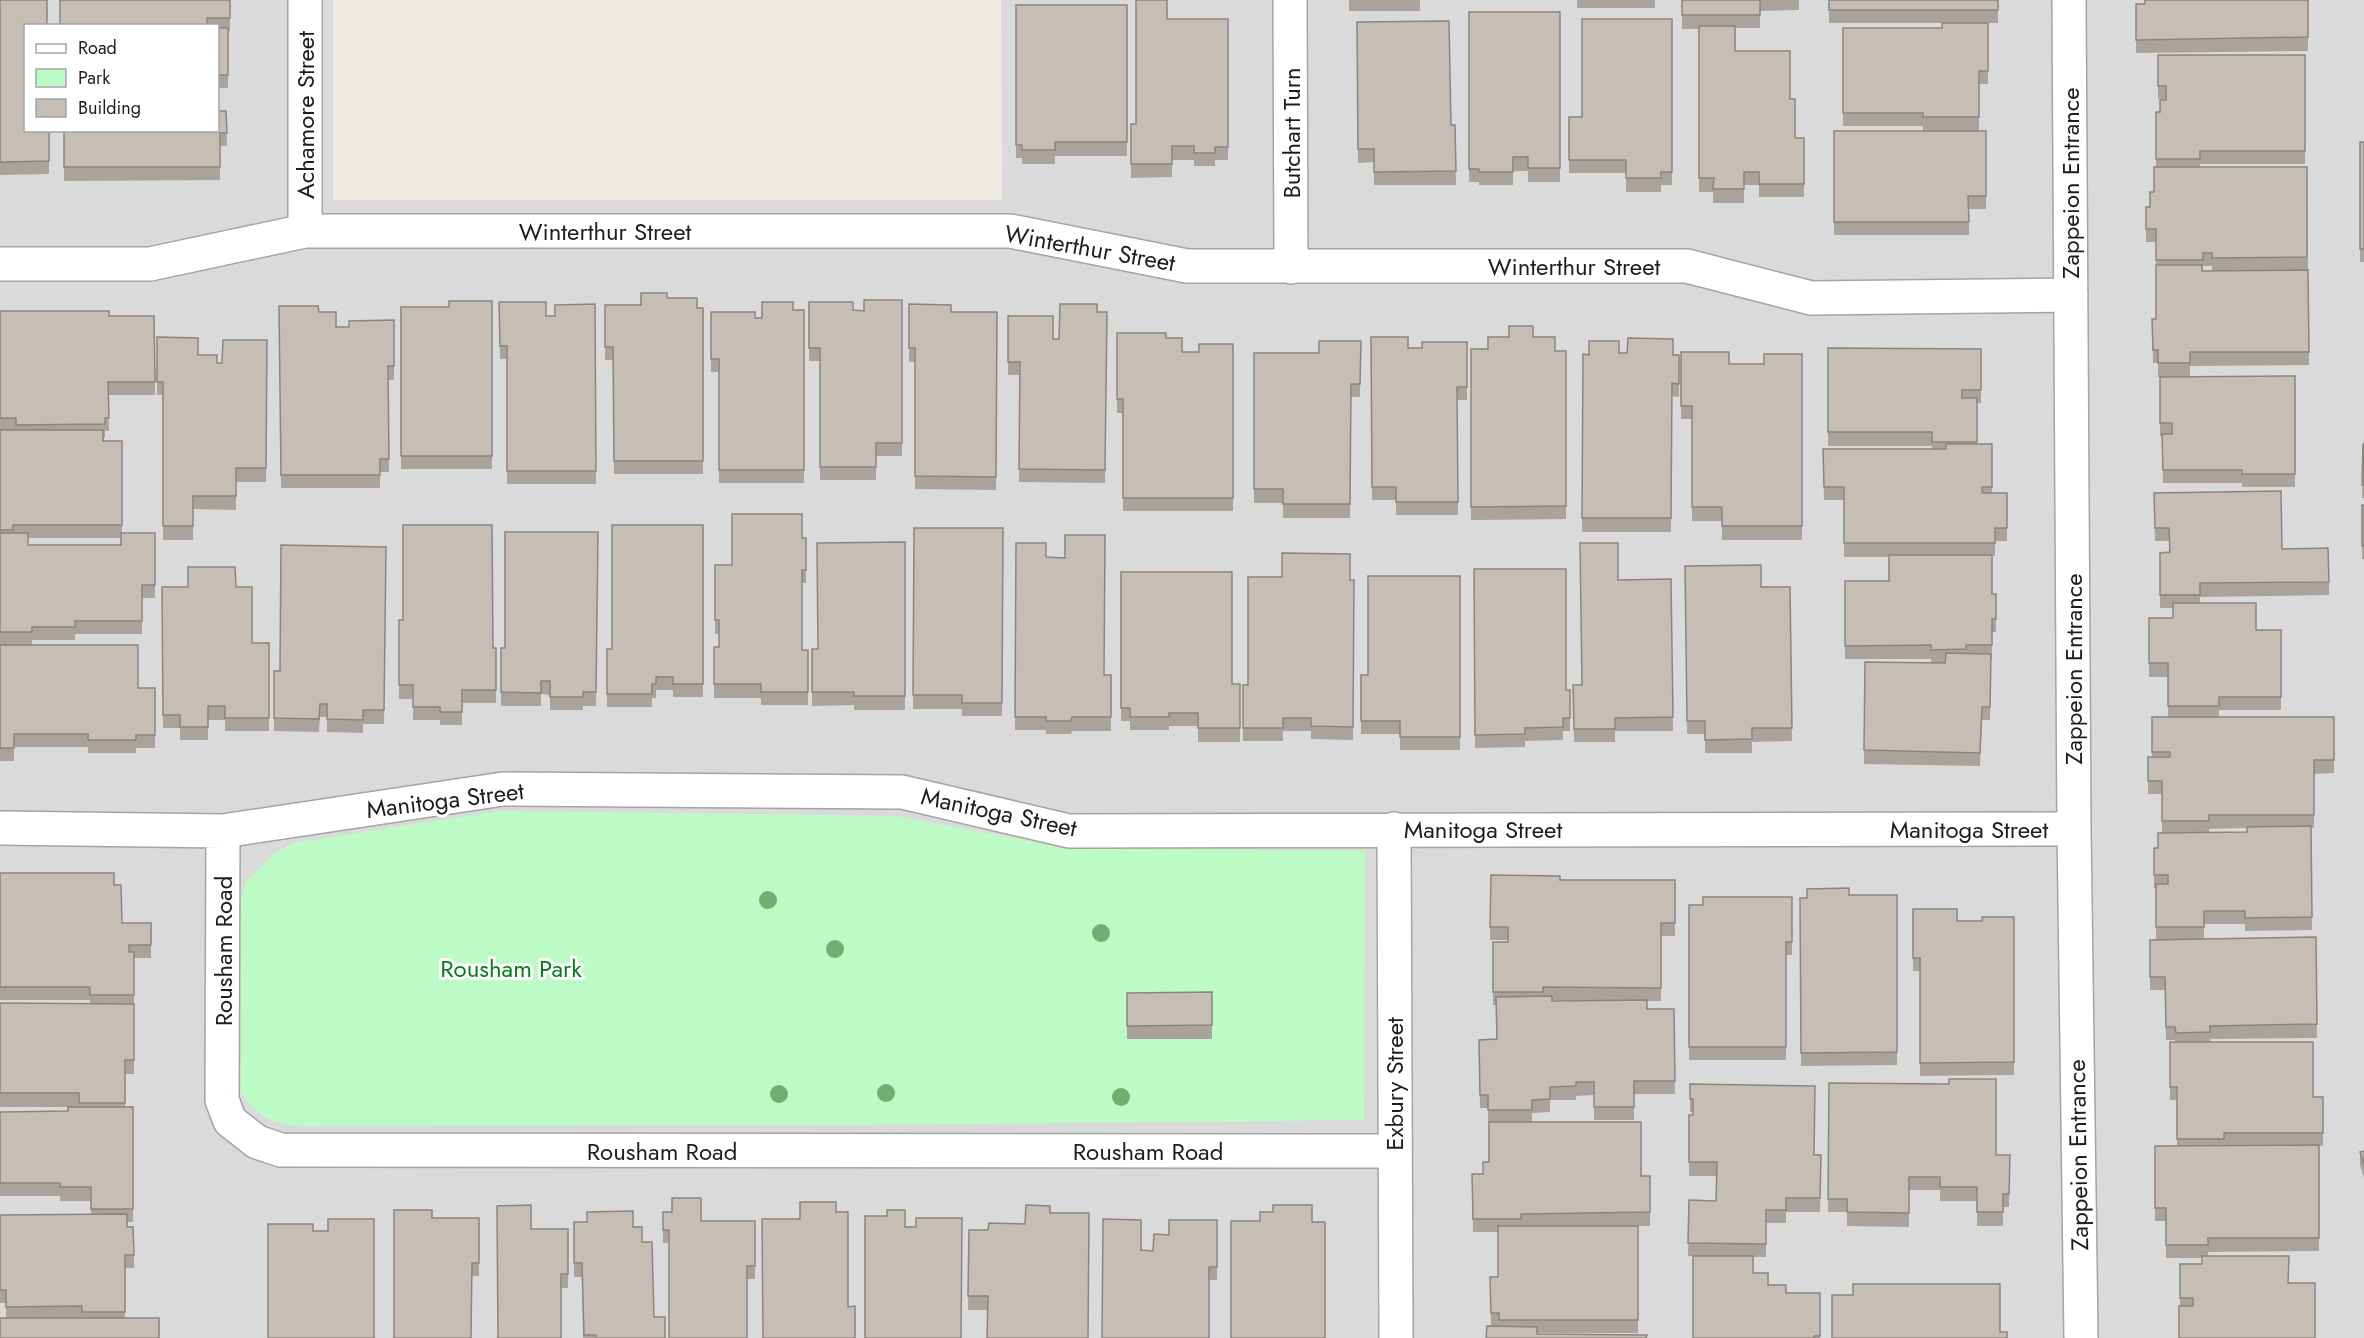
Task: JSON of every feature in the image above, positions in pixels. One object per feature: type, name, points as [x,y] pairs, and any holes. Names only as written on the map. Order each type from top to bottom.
[{"type":"street","name":"Achamore Street","points":[[305,0],[305,231]]},
{"type":"street","name":"Butchart Turn","points":[[1290,0],[1291,267]]},
{"type":"street","name":"Zappeion Entrance","points":[[2070,0],[2074,829],[2081,1338]]},
{"type":"street","name":"Winterthur Street","points":[[0,264],[150,264],[305,231],[1010,231],[1187,266],[1687,266],[1811,298],[2071,295]]},
{"type":"street","name":"Manitoga Street","points":[[0,828],[223,831],[503,789],[902,792],[1069,831],[2074,829]]},
{"type":"street","name":"Exbury Street","points":[[1394,829],[1396,1338]]},
{"type":"street","name":"Rousham Road","points":[[223,831],[222,1100],[230,1121],[257,1142],[281,1150],[1394,1151]]},
{"type":"shaded area","points":[[0,0],[333,0],[333,200],[1002,200],[1001,0],[2364,0],[2364,1338],[0,1338]]},
{"type":"green space","name":"Rousham Park","points":[[499,811],[896,816],[1062,847],[1365,851],[1364,1120],[856,1125],[298,1126],[280,1123],[258,1112],[241,1092],[240,906],[245,883],[275,853],[293,843]]},
{"type":"building","points":[[0,0],[47,0],[47,24],[24,24],[24,132],[49,132],[49,161],[0,162]]},
{"type":"building","points":[[60,0],[230,0],[230,18],[207,18],[207,24],[60,24]]},
{"type":"building","points":[[1136,0],[1167,0],[1167,19],[1228,19],[1228,147],[1215,147],[1215,153],[1194,153],[1194,146],[1172,146],[1172,164],[1131,164],[1131,124],[1136,124]]},
{"type":"building","points":[[1682,0],[1760,0],[1760,15],[1682,15]]},
{"type":"building","points":[[1829,0],[1998,0],[1998,10],[1829,10]]},
{"type":"building","points":[[2145,0],[2308,0],[2308,37],[2136,40],[2136,4],[2145,4]]},
{"type":"building","points":[[1016,5],[1127,5],[1127,142],[1055,142],[1055,150],[1022,150],[1022,145],[1016,145]]},
{"type":"building","points":[[1469,12],[1560,12],[1560,168],[1528,168],[1528,157],[1513,157],[1513,172],[1479,172],[1479,169],[1469,169]]},
{"type":"building","points":[[1582,19],[1672,19],[1672,172],[1661,172],[1661,178],[1626,178],[1626,160],[1569,160],[1569,117],[1582,117]]},
{"type":"building","points":[[1449,21],[1451,125],[1455,125],[1456,171],[1374,172],[1374,149],[1358,149],[1357,22]]},
{"type":"building","points":[[1942,23],[1988,23],[1988,71],[1979,71],[1979,117],[1923,117],[1923,113],[1843,113],[1843,28],[1942,28]]},
{"type":"building","points":[[1699,26],[1735,26],[1735,51],[1790,51],[1790,99],[1795,99],[1795,138],[1804,138],[1804,184],[1759,184],[1759,172],[1744,172],[1744,189],[1713,189],[1714,178],[1699,178]]},
{"type":"building","points":[[219,28],[228,28],[228,75],[219,75]]},
{"type":"building","points":[[2158,55],[2305,55],[2305,151],[2200,151],[2200,159],[2156,159],[2156,112],[2160,112],[2160,100],[2166,100],[2166,86],[2158,86]]},
{"type":"building","points":[[219,111],[226,111],[227,133],[220,133],[220,167],[64,167],[64,132],[219,132]]},
{"type":"building","points":[[1834,131],[1986,131],[1986,196],[1968,196],[1969,222],[1834,222]]},
{"type":"building","points":[[2360,142],[2364,142],[2364,249],[2360,249]]},
{"type":"building","points":[[2154,167],[2307,167],[2307,257],[2212,258],[2212,253],[2203,253],[2203,260],[2156,260],[2156,229],[2146,229],[2146,207],[2150,207],[2150,192],[2154,192]]},
{"type":"building","points":[[2156,265],[2202,265],[2202,271],[2308,270],[2309,352],[2190,352],[2190,363],[2158,363],[2158,350],[2153,350],[2152,319],[2156,319]]},
{"type":"building","points":[[641,293],[667,293],[667,298],[697,298],[697,308],[703,308],[703,461],[614,461],[613,347],[605,347],[605,305],[641,305]]},
{"type":"building","points":[[864,300],[902,300],[902,443],[876,443],[876,467],[820,467],[820,348],[809,348],[809,302],[853,302],[853,310],[864,311]]},
{"type":"building","points":[[449,301],[492,301],[492,456],[401,456],[401,307],[449,307]]},
{"type":"building","points":[[499,302],[546,302],[546,316],[555,316],[555,305],[595,304],[596,471],[507,471],[507,346],[500,346]]},
{"type":"building","points":[[762,302],[793,302],[793,310],[804,310],[804,470],[719,470],[719,359],[711,359],[711,312],[755,312],[755,318],[762,318]]},
{"type":"building","points":[[909,304],[951,305],[951,312],[997,312],[996,477],[915,476],[915,348],[909,348]]},
{"type":"building","points":[[1060,304],[1097,304],[1097,312],[1107,312],[1105,470],[1019,469],[1020,362],[1008,362],[1008,316],[1053,316],[1053,339],[1059,339]]},
{"type":"building","points":[[279,306],[318,306],[319,312],[336,312],[336,327],[349,327],[349,321],[394,320],[394,366],[388,366],[389,459],[380,459],[380,475],[281,475]]},
{"type":"building","points":[[0,311],[109,311],[109,316],[154,316],[155,382],[108,382],[109,418],[105,418],[105,424],[16,425],[16,418],[0,418]]},
{"type":"building","points":[[1509,326],[1533,326],[1533,337],[1555,337],[1555,351],[1566,351],[1566,506],[1471,507],[1471,349],[1488,349],[1488,337],[1509,337]]},
{"type":"building","points":[[1117,333],[1166,333],[1166,338],[1182,338],[1182,352],[1199,352],[1199,344],[1233,344],[1233,498],[1123,498],[1123,399],[1117,399]]},
{"type":"building","points":[[157,337],[198,338],[198,355],[217,355],[217,363],[222,363],[223,340],[267,340],[266,468],[236,468],[236,496],[193,496],[193,526],[163,526],[163,382],[157,382]]},
{"type":"building","points":[[1371,337],[1408,337],[1408,348],[1422,348],[1422,342],[1467,342],[1467,387],[1457,387],[1458,502],[1396,502],[1396,487],[1372,487]]},
{"type":"building","points":[[1628,338],[1673,339],[1673,355],[1679,355],[1679,384],[1672,383],[1671,518],[1582,518],[1583,354],[1589,355],[1589,341],[1619,341],[1619,353],[1627,353]]},
{"type":"building","points":[[1319,341],[1361,341],[1360,384],[1351,384],[1350,504],[1283,504],[1283,489],[1254,489],[1254,353],[1319,353]]},
{"type":"building","points":[[1828,348],[1981,349],[1981,390],[1962,390],[1962,398],[1977,398],[1977,442],[1932,442],[1932,432],[1828,432]]},
{"type":"building","points":[[1681,352],[1729,352],[1729,364],[1764,364],[1764,354],[1802,354],[1802,526],[1722,526],[1722,507],[1692,507],[1692,406],[1681,406]]},
{"type":"building","points":[[2295,376],[2295,474],[2242,474],[2242,470],[2163,470],[2162,434],[2172,434],[2172,423],[2160,423],[2160,377]]},
{"type":"building","points":[[0,430],[103,430],[103,441],[122,441],[122,525],[13,525],[13,530],[0,530]]},
{"type":"building","points":[[1946,444],[1992,444],[1992,487],[1982,487],[1982,493],[2007,493],[2007,528],[1995,528],[1995,543],[1844,543],[1844,487],[1824,487],[1823,449],[1946,449]]},
{"type":"building","points":[[2363,444],[2364,485],[2362,485]]},
{"type":"building","points":[[2281,491],[2282,549],[2328,548],[2329,582],[2200,583],[2200,595],[2160,595],[2160,553],[2170,552],[2169,528],[2155,528],[2154,493]]},
{"type":"building","points":[[2362,505],[2364,505],[2364,546],[2362,546]]},
{"type":"building","points":[[732,514],[802,514],[802,538],[806,538],[806,570],[802,570],[802,650],[808,650],[808,692],[761,692],[761,684],[714,684],[714,647],[719,647],[719,620],[715,620],[715,565],[732,565]]},
{"type":"building","points":[[403,525],[492,525],[493,648],[496,648],[496,690],[462,690],[462,712],[440,712],[440,707],[413,707],[413,685],[399,685],[399,620],[403,620]]},
{"type":"building","points":[[612,525],[703,525],[703,684],[673,684],[673,677],[656,677],[656,684],[652,684],[652,694],[607,694],[607,649],[612,649]]},
{"type":"building","points":[[914,528],[1003,528],[1002,703],[962,703],[962,695],[913,695]]},
{"type":"building","points":[[505,532],[598,532],[596,692],[583,692],[583,697],[550,697],[550,681],[541,681],[541,693],[501,692],[501,648],[505,648]]},
{"type":"building","points":[[0,533],[28,533],[28,545],[121,545],[121,533],[155,533],[155,585],[142,585],[142,621],[75,621],[75,627],[32,627],[32,632],[0,632]]},
{"type":"building","points":[[1065,535],[1105,535],[1104,675],[1111,675],[1111,717],[1072,717],[1071,721],[1046,721],[1046,717],[1015,717],[1016,543],[1046,543],[1046,557],[1065,558]]},
{"type":"building","points":[[905,542],[905,696],[854,696],[854,692],[812,692],[812,649],[818,649],[817,543]]},
{"type":"building","points":[[1580,543],[1618,543],[1618,580],[1671,579],[1673,717],[1615,718],[1615,729],[1574,729],[1573,685],[1582,685]]},
{"type":"building","points":[[281,545],[386,547],[384,710],[363,710],[363,720],[327,719],[327,704],[320,704],[319,719],[274,718],[274,671],[280,671]]},
{"type":"building","points":[[1282,553],[1350,554],[1350,580],[1354,580],[1353,727],[1311,726],[1311,718],[1283,718],[1283,728],[1243,728],[1243,685],[1248,685],[1248,577],[1282,577]]},
{"type":"building","points":[[1889,555],[1992,555],[1992,594],[1996,594],[1996,619],[1992,619],[1992,645],[1966,645],[1966,649],[1931,650],[1931,645],[1845,646],[1845,581],[1889,581]]},
{"type":"building","points":[[1761,565],[1761,587],[1790,587],[1792,728],[1752,728],[1752,739],[1705,740],[1705,721],[1687,721],[1685,566]]},
{"type":"building","points":[[188,567],[235,567],[236,587],[252,587],[252,643],[269,643],[269,718],[225,718],[225,706],[208,706],[208,727],[180,727],[180,715],[163,715],[162,587],[188,587]]},
{"type":"building","points":[[1474,569],[1566,569],[1566,690],[1570,690],[1570,718],[1563,718],[1563,727],[1525,728],[1525,734],[1475,735]]},
{"type":"building","points":[[1121,572],[1232,572],[1232,684],[1240,684],[1240,728],[1198,728],[1198,713],[1169,713],[1169,717],[1130,717],[1130,708],[1121,708]]},
{"type":"building","points":[[1368,576],[1460,576],[1460,737],[1400,737],[1400,721],[1361,721],[1361,675],[1368,675]]},
{"type":"building","points":[[2173,603],[2256,603],[2256,630],[2281,630],[2281,697],[2219,697],[2219,706],[2168,706],[2168,663],[2149,663],[2149,618],[2173,618]]},
{"type":"building","points":[[0,645],[138,645],[138,688],[155,688],[155,735],[136,735],[136,740],[88,740],[88,734],[14,734],[14,748],[0,748]]},
{"type":"building","points":[[1946,653],[1991,654],[1990,707],[1982,707],[1980,753],[1864,750],[1865,662],[1945,663]]},
{"type":"building","points":[[2152,717],[2334,717],[2334,760],[2314,760],[2314,815],[2209,815],[2209,821],[2162,821],[2162,781],[2148,781],[2148,757],[2170,757],[2170,752],[2152,752]]},
{"type":"building","points":[[2311,826],[2312,917],[2245,918],[2245,911],[2204,911],[2204,927],[2156,927],[2156,884],[2168,884],[2168,875],[2154,875],[2154,848],[2158,848],[2158,833],[2247,832],[2247,827]]},
{"type":"building","points":[[0,873],[114,873],[114,885],[121,885],[122,923],[151,923],[151,945],[129,945],[129,952],[134,952],[134,995],[90,995],[90,987],[0,987]]},
{"type":"building","points":[[1491,875],[1560,876],[1560,880],[1675,880],[1675,923],[1661,923],[1661,988],[1543,987],[1543,992],[1493,992],[1493,942],[1508,942],[1508,927],[1490,927]]},
{"type":"building","points":[[1849,888],[1849,895],[1897,895],[1897,1052],[1801,1053],[1800,898],[1807,898],[1807,889]]},
{"type":"building","points":[[1703,897],[1792,897],[1792,942],[1786,942],[1786,1047],[1689,1047],[1689,905],[1703,905]]},
{"type":"building","points":[[1913,909],[1957,909],[1957,921],[1982,921],[1982,917],[2014,917],[2014,1062],[1920,1063],[1920,958],[1913,958]]},
{"type":"building","points":[[2316,937],[2317,1024],[2210,1026],[2210,1032],[2176,1033],[2175,1027],[2166,1027],[2165,977],[2150,977],[2150,940]]},
{"type":"building","points":[[1212,992],[1212,1025],[1127,1026],[1127,993]]},
{"type":"building","points":[[1552,996],[1552,1001],[1647,1000],[1647,1009],[1674,1009],[1675,1081],[1634,1081],[1634,1107],[1594,1107],[1594,1082],[1576,1082],[1576,1086],[1550,1087],[1550,1099],[1532,1100],[1532,1110],[1488,1110],[1488,1095],[1480,1095],[1479,1040],[1497,1039],[1496,997]]},
{"type":"building","points":[[0,1003],[134,1004],[134,1060],[125,1060],[125,1103],[79,1103],[79,1093],[0,1093]]},
{"type":"building","points":[[2170,1042],[2313,1042],[2313,1097],[2323,1097],[2323,1133],[2224,1133],[2224,1139],[2177,1139],[2177,1087],[2170,1087]]},
{"type":"building","points":[[1949,1079],[1996,1079],[1996,1155],[2010,1155],[2009,1194],[2003,1194],[2003,1212],[1977,1212],[1977,1187],[1940,1187],[1940,1177],[1909,1177],[1909,1213],[1847,1212],[1847,1199],[1828,1199],[1829,1083],[1949,1084]]},
{"type":"building","points":[[1690,1084],[1815,1086],[1814,1155],[1821,1155],[1820,1198],[1786,1198],[1786,1210],[1766,1210],[1766,1244],[1688,1243],[1689,1200],[1716,1201],[1717,1162],[1689,1162],[1689,1115],[1693,1115]]},
{"type":"building","points":[[68,1107],[133,1107],[133,1209],[91,1209],[91,1187],[60,1187],[60,1183],[0,1183],[0,1112],[68,1111]]},
{"type":"building","points":[[1489,1122],[1641,1122],[1641,1176],[1650,1176],[1650,1212],[1521,1214],[1521,1219],[1473,1219],[1472,1174],[1483,1174],[1483,1162],[1489,1162]]},
{"type":"building","points":[[2319,1145],[2319,1238],[2208,1238],[2208,1245],[2166,1245],[2166,1208],[2155,1208],[2155,1146]]},
{"type":"building","points":[[2364,1151],[2364,1165],[2360,1152]]},
{"type":"building","points":[[672,1198],[701,1198],[701,1221],[755,1221],[755,1266],[747,1266],[747,1338],[669,1338],[669,1230],[663,1230],[663,1212],[672,1212]]},
{"type":"building","points":[[800,1202],[836,1202],[836,1212],[848,1212],[848,1307],[855,1306],[855,1338],[763,1338],[762,1219],[800,1219]]},
{"type":"building","points":[[531,1205],[531,1229],[568,1229],[568,1274],[561,1274],[561,1338],[498,1338],[497,1206]]},
{"type":"building","points":[[1026,1205],[1050,1206],[1050,1213],[1089,1213],[1088,1338],[987,1338],[988,1296],[968,1296],[969,1230],[988,1230],[989,1223],[1025,1224]]},
{"type":"building","points":[[1273,1205],[1312,1205],[1312,1222],[1325,1222],[1325,1338],[1231,1338],[1231,1221],[1260,1221],[1260,1212],[1273,1212]]},
{"type":"building","points":[[394,1210],[432,1210],[432,1218],[479,1218],[479,1263],[472,1263],[471,1338],[394,1338]]},
{"type":"building","points":[[887,1210],[905,1210],[905,1227],[916,1227],[916,1218],[962,1218],[961,1338],[865,1338],[865,1216],[887,1216]]},
{"type":"building","points":[[633,1211],[633,1227],[642,1227],[642,1242],[652,1242],[654,1317],[665,1317],[665,1338],[596,1338],[596,1335],[584,1335],[582,1263],[574,1263],[574,1222],[587,1222],[587,1212]]},
{"type":"building","points":[[127,1214],[127,1227],[133,1227],[134,1255],[125,1255],[125,1312],[82,1312],[82,1306],[6,1307],[6,1290],[0,1290],[0,1215]]},
{"type":"building","points":[[328,1219],[374,1219],[374,1338],[268,1338],[268,1224],[313,1224],[313,1231],[328,1231]]},
{"type":"building","points":[[1103,1219],[1141,1220],[1141,1250],[1153,1251],[1154,1234],[1169,1235],[1169,1220],[1217,1220],[1217,1267],[1209,1267],[1209,1338],[1102,1338]]},
{"type":"building","points":[[1498,1226],[1638,1226],[1638,1320],[1499,1320],[1499,1313],[1491,1313],[1490,1277],[1498,1277]]},
{"type":"building","points":[[1693,1256],[1753,1256],[1753,1273],[1768,1273],[1768,1285],[1786,1285],[1786,1293],[1820,1293],[1820,1336],[1814,1336],[1814,1338],[1693,1338]]},
{"type":"building","points":[[2202,1256],[2289,1256],[2288,1283],[2315,1283],[2315,1338],[2179,1338],[2179,1306],[2193,1306],[2193,1298],[2180,1298],[2180,1264],[2202,1264]]},
{"type":"building","points":[[1853,1284],[2000,1284],[2000,1332],[2007,1332],[2007,1338],[1832,1338],[1832,1295],[1853,1295]]},
{"type":"building","points":[[0,1318],[159,1318],[159,1338],[0,1338]]},
{"type":"building","points":[[1487,1326],[1537,1327],[1537,1334],[1647,1335],[1646,1338],[1486,1338]]}]
